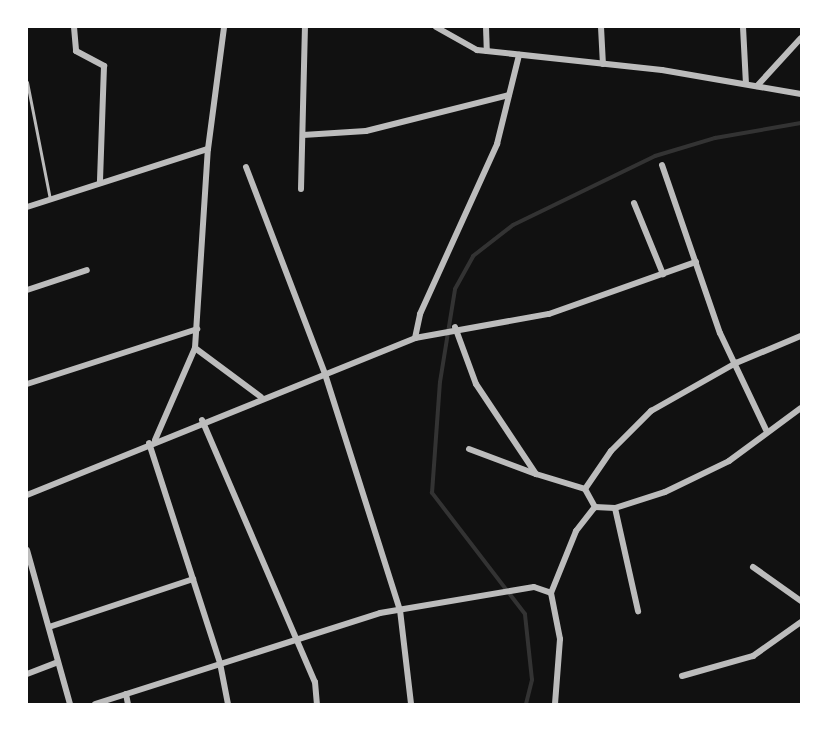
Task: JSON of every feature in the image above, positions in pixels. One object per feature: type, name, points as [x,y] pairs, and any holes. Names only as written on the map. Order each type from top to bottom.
[{"type":"street","points":[[74,27],[76,51],[104,66],[100,183]]},
{"type":"street","points":[[224,27],[208,149],[195,348],[151,442],[219,663],[228,704]]},
{"type":"street","points":[[301,189],[305,27]]},
{"type":"street","points":[[436,27],[487,51],[603,64],[801,94]]},
{"type":"street","points":[[486,27],[487,51]]},
{"type":"street","points":[[601,27],[603,64]]},
{"type":"street","points":[[743,27],[746,84]]},
{"type":"street","points":[[757,86],[801,38]]},
{"type":"street","points":[[415,338],[420,314],[497,144],[519,55]]},
{"type":"street","points":[[303,135],[366,131],[509,95]]},
{"type":"street","points":[[27,207],[208,149]]},
{"type":"street","points":[[662,165],[696,262],[736,363],[766,430]]},
{"type":"street","points":[[246,167],[325,374],[400,610],[411,704]]},
{"type":"street","points":[[634,203],[663,274]]},
{"type":"street","points":[[27,495],[202,420],[415,338],[455,327],[549,315],[696,262]]},
{"type":"street","points":[[27,290],[87,270]]},
{"type":"street","points":[[455,327],[476,384],[536,474]]},
{"type":"street","points":[[27,384],[197,329]]},
{"type":"street","points":[[585,489],[611,451],[651,411],[736,363],[801,336]]},
{"type":"street","points":[[195,348],[261,397]]},
{"type":"street","points":[[595,507],[615,508],[666,492],[729,461],[766,430],[801,408]]},
{"type":"street","points":[[202,420],[315,682],[317,704]]},
{"type":"street","points":[[469,449],[585,489],[595,507]]},
{"type":"street","points":[[555,704],[560,639],[552,592],[576,531],[595,507]]},
{"type":"street","points":[[615,508],[638,610]]},
{"type":"street","points":[[27,550],[70,704]]},
{"type":"street","points":[[753,567],[801,601]]},
{"type":"street","points":[[49,627],[193,579]]},
{"type":"street","points":[[95,704],[295,639],[400,610],[534,588],[552,592]]},
{"type":"street","points":[[682,676],[753,656],[801,622]]},
{"type":"street","points":[[27,674],[58,662]]},
{"type":"street","points":[[126,694],[128,704]]},
{"type":"lane","points":[[27,82],[50,199]]},
{"type":"waterway","points":[[526,704],[532,680],[525,614],[432,493],[440,382],[455,289],[473,256],[513,225],[655,156],[715,138],[801,123]]}]
